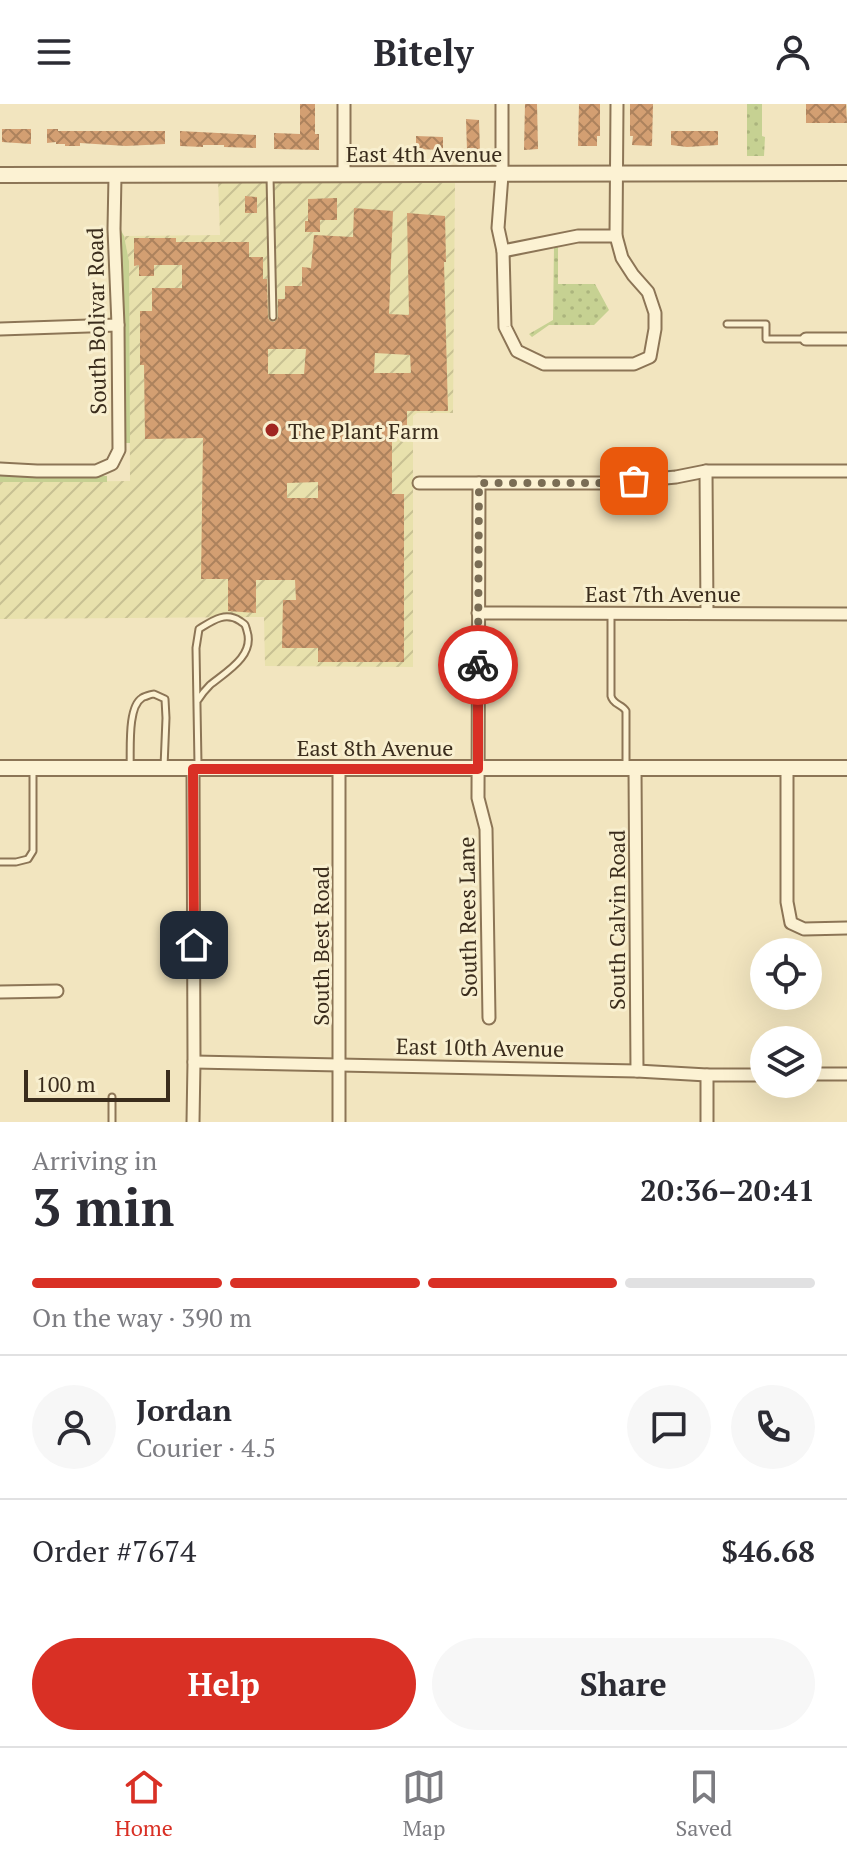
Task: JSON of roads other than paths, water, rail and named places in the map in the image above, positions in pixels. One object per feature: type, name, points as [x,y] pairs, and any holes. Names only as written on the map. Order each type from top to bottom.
[{"type":"street","points":[[344,104],[344,174]]},
{"type":"street","points":[[502,104],[498,228],[503,251],[505,327],[517,351],[544,364],[634,364],[650,357],[655,313],[648,292],[622,258],[616,236],[617,104]]},
{"type":"street","name":"East 4th Avenue","points":[[0,175],[847,173]]},
{"type":"street","name":"South Bolivar Road","points":[[0,469],[96,471],[112,464],[119,450],[115,176]]},
{"type":"street","points":[[503,251],[578,236],[616,236]]},
{"type":"street","points":[[0,329],[118,325]]},
{"type":"street","points":[[806,339],[847,339]]},
{"type":"street","points":[[706,471],[707,613]]},
{"type":"street","points":[[419,483],[612,483],[706,471],[847,471]]},
{"type":"street","name":"South Rees Lane","points":[[479,483],[478,798],[486,829],[489,1018]]},
{"type":"street","name":"East 7th Avenue","points":[[478,613],[847,614]]},
{"type":"street","name":"East 8th Avenue","points":[[0,768],[847,768]]},
{"type":"street","points":[[787,768],[787,902],[791,923],[804,929],[847,928]]},
{"type":"street","points":[[193,1122],[195,769]]},
{"type":"street","name":"South Best Road","points":[[339,769],[339,1122]]},
{"type":"street","name":"South Calvin Road","points":[[630,769],[637,1071]]},
{"type":"street","points":[[0,992],[57,991]]},
{"type":"street","name":"East 10th Avenue","points":[[194,1062],[750,1075]]},
{"type":"street","points":[[822,1074],[847,1074]]},
{"type":"street","points":[[707,1075],[707,1122]]},
{"type":"lane","points":[[270,175],[273,317]]},
{"type":"lane","points":[[727,324],[766,324],[766,339],[806,339]]},
{"type":"lane","points":[[611,613],[611,696],[626,711],[630,769]]},
{"type":"lane","points":[[195,769],[198,700],[196,648],[199,629],[219,617],[236,618],[245,625],[249,637],[246,650],[238,663],[206,688],[198,700]]},
{"type":"lane","points":[[130,769],[135,705],[142,697],[154,694],[165,699],[164,769]]},
{"type":"lane","points":[[0,862],[28,859],[33,851],[33,768]]},
{"type":"lane","points":[[112,1097],[112,1122]]},
{"type":"place","name":"The Plant Farm","points":[[272,430]]}]
